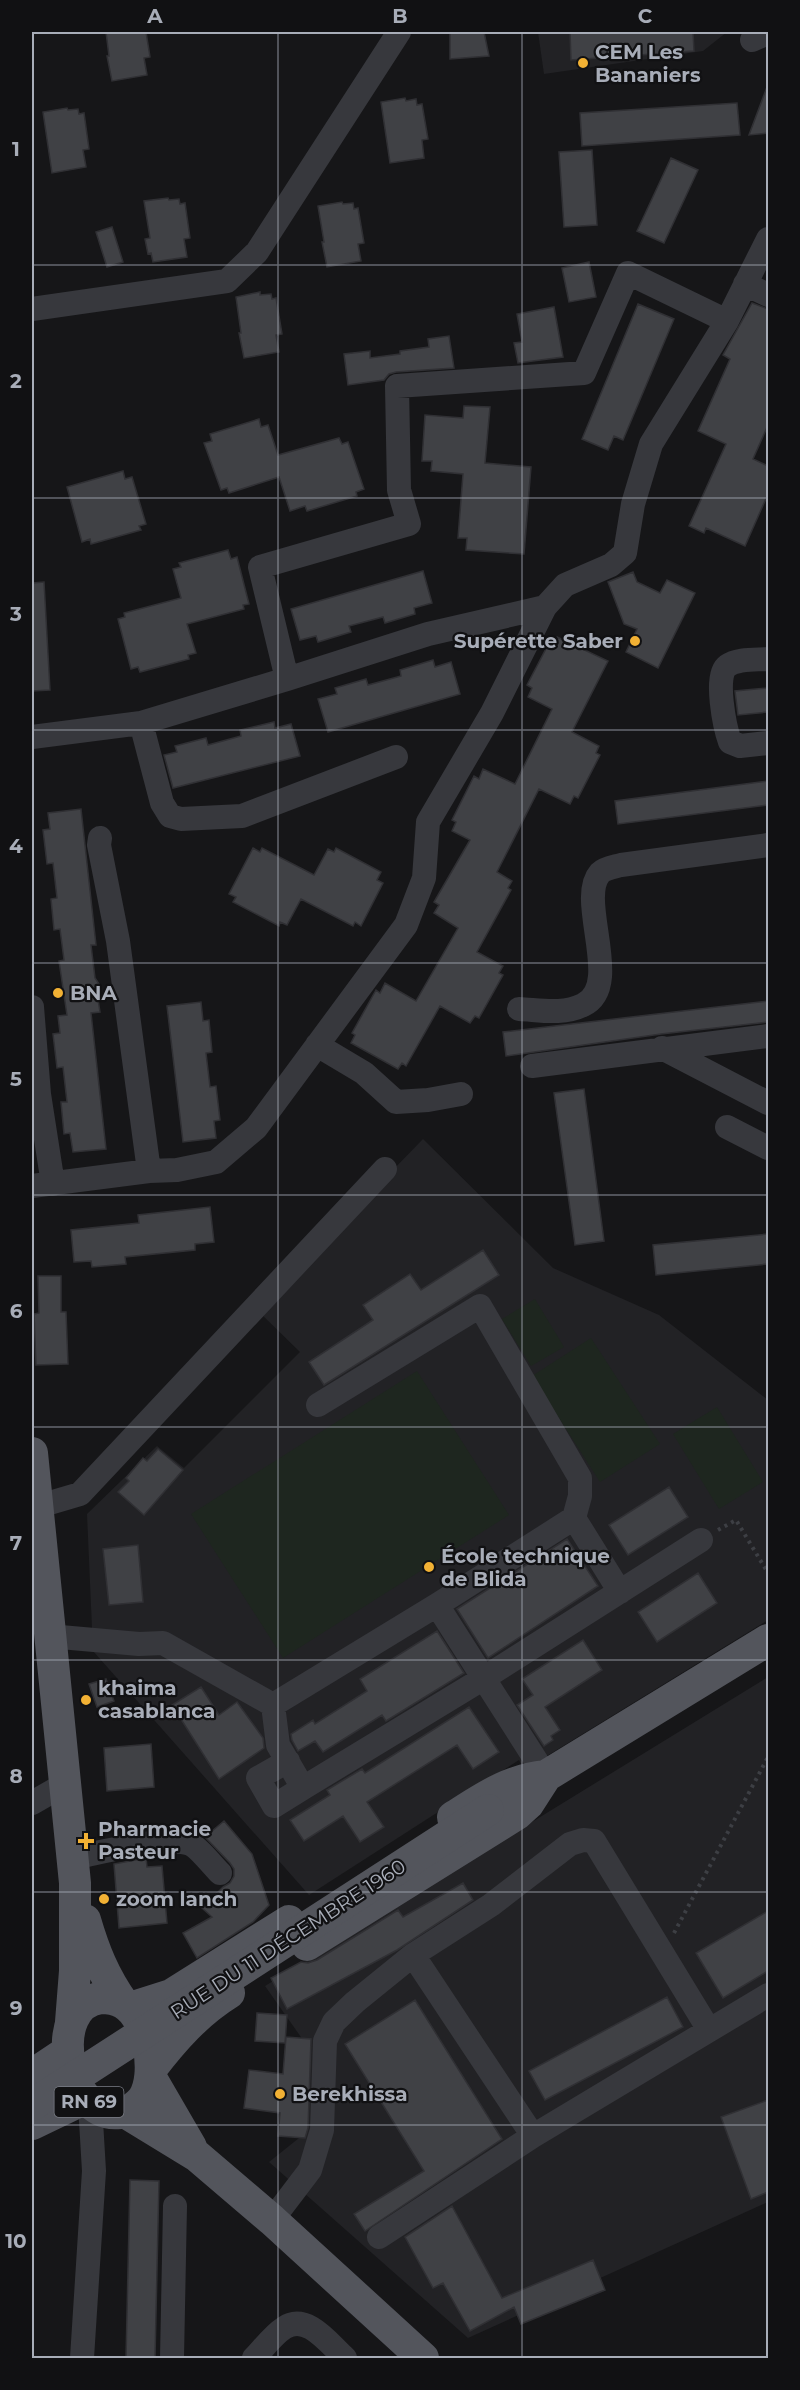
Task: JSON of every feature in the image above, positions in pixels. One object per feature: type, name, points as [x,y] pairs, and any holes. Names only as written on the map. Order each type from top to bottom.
[{"type":"main road","points":[[32,1453],[36,1528],[74,1870],[75,1971],[70,2037]]},
{"type":"main road","name":"RUE DU 11 DÉCEMBRE 1960","points":[[32,2105],[488,1810],[768,1640]]},
{"type":"main road","name":"RUE DU 11 DÉCEMBRE 1960","points":[[126,2005],[158,2000],[183,1987],[497,1789],[516,1781],[546,1776]]},
{"type":"main road","name":"RUE DU 11 DÉCEMBRE 1960","points":[[151,2074],[181,2032],[216,2002],[507,1820],[528,1804],[546,1776]]},
{"type":"main road","points":[[74,1870],[97,1959],[107,1981],[142,2027],[148,2044],[151,2074],[197,2156]]},
{"type":"main road","points":[[32,2075],[70,2037],[76,2013],[90,1999],[112,1999],[126,2005]]},
{"type":"main road","name":"RN 69","points":[[70,2037],[71,2072],[104,2107],[142,2100],[151,2074]]},
{"type":"main road","points":[[32,2124],[104,2107],[197,2156],[272,2220],[423,2358]]},
{"type":"street","points":[[32,309],[227,281],[257,252],[399,32]]},
{"type":"street","points":[[32,1007],[39,1094],[42,1185],[149,1171],[177,1170],[216,1162],[256,1128],[406,925],[424,878],[428,822],[492,713],[545,607],[565,585],[611,565],[625,553],[633,504],[651,444],[727,321],[768,239]]},
{"type":"street","points":[[287,680],[260,567],[409,524],[399,490],[396,457],[397,386],[584,373],[628,273],[727,321]]},
{"type":"street","points":[[745,284],[768,295]]},
{"type":"street","points":[[32,737],[141,723],[287,680],[428,634],[545,607]]},
{"type":"street","points":[[768,658],[740,661],[726,666],[721,676],[725,729],[730,742],[740,746],[768,742]]},
{"type":"street","points":[[141,723],[162,803],[170,816],[181,819],[242,816],[396,757]]},
{"type":"street","points":[[100,838],[99,844],[118,941],[149,1171]]},
{"type":"street","points":[[519,1009],[572,1010],[586,1004],[597,990],[601,973],[594,888],[599,874],[621,865],[768,845]]},
{"type":"street","points":[[532,1066],[768,1036]]},
{"type":"street","points":[[317,1045],[364,1073],[396,1102],[428,1100],[461,1094]]},
{"type":"street","points":[[662,1048],[768,1103]]},
{"type":"street","points":[[727,1127],[768,1148]]},
{"type":"street","points":[[36,1528],[80,1494],[385,1169]]},
{"type":"street","points":[[273,1705],[574,1518],[580,1496],[580,1478],[480,1306],[318,1406]]},
{"type":"street","points":[[574,1518],[620,1592]]},
{"type":"street","points":[[288,1761],[258,1778],[274,1806],[484,1678],[701,1540]]},
{"type":"street","points":[[437,1605],[546,1776]]},
{"type":"street","points":[[49,1636],[139,1644],[163,1643],[273,1705]]},
{"type":"street","points":[[273,1705],[278,1745],[303,1788]]},
{"type":"street","points":[[32,1803],[65,1784]]},
{"type":"street","points":[[272,2220],[310,2170],[321,2130],[325,2041],[334,2022],[413,1955],[491,1905],[570,1844],[583,1840],[594,1841],[709,2030]]},
{"type":"street","points":[[74,1870],[151,1844],[178,1842],[191,1844],[220,1873]]},
{"type":"street","points":[[413,1955],[533,2136]]},
{"type":"street","points":[[380,2236],[533,2136],[768,1995]]},
{"type":"street","points":[[82,2358],[94,2171],[104,2107]]},
{"type":"street","points":[[172,2358],[175,2206]]},
{"type":"street","points":[[254,2358],[284,2327],[299,2323],[308,2325],[345,2358]]},
{"type":"path","points":[[701,1540],[736,1520],[768,1573]]},
{"type":"path","points":[[663,1952],[768,1757]]},
{"type":"shaded area","name":"CEM Les Bananiers","points":[[538,32],[727,32],[703,51],[544,74]]},
{"type":"shaded area","name":"École technique de Blida","points":[[423,1139],[553,1268],[659,1315],[768,1400],[768,1620],[524,1770],[519,1760],[309,1895],[93,1651],[87,1514],[157,1446],[184,1468],[300,1352],[257,1310]]},
{"type":"shaded area","points":[[535,1299],[564,1347],[531,1366],[502,1319]]},
{"type":"shaded area","points":[[591,1338],[660,1444],[600,1482],[532,1376]]},
{"type":"shaded area","points":[[417,1371],[509,1515],[283,1658],[191,1514]]},
{"type":"shaded area","points":[[717,1407],[763,1482],[719,1509],[673,1434]]},
{"type":"shaded area","points":[[768,1677],[768,2202],[468,2338],[269,2162],[299,2138],[303,2040],[265,1986]]},
{"type":"building","points":[[106,32],[146,32],[150,57],[144,58],[147,75],[112,81],[107,56],[109,56]]},
{"type":"building","points":[[450,32],[484,32],[489,56],[450,59]]},
{"type":"building","points":[[570,32],[693,32],[694,51],[571,60]]},
{"type":"building","points":[[767,87],[768,133],[749,135]]},
{"type":"building","points":[[405,98],[406,101],[416,99],[417,105],[422,104],[428,139],[422,140],[424,158],[390,163],[381,102]]},
{"type":"building","points":[[737,103],[740,135],[582,146],[580,113]]},
{"type":"building","points":[[67,108],[68,110],[78,109],[79,114],[84,113],[89,149],[83,150],[86,167],[52,173],[43,112]]},
{"type":"building","points":[[592,150],[597,225],[564,227],[559,152]]},
{"type":"building","points":[[671,158],[698,170],[664,243],[637,231]]},
{"type":"building","points":[[168,198],[169,200],[179,199],[180,204],[185,203],[190,238],[184,239],[187,257],[153,262],[151,253],[148,254],[145,239],[150,238],[144,201]]},
{"type":"building","points":[[342,202],[343,204],[353,203],[354,209],[358,208],[364,243],[358,244],[361,261],[327,267],[318,206]]},
{"type":"building","points":[[112,227],[123,262],[107,267],[96,232]]},
{"type":"building","points":[[589,262],[596,297],[569,302],[562,268]]},
{"type":"building","points":[[260,292],[260,295],[271,294],[272,299],[276,298],[282,334],[276,335],[279,352],[244,358],[236,297]]},
{"type":"building","points":[[752,303],[768,309],[768,425],[753,459],[768,466],[768,494],[745,546],[706,528],[704,533],[689,526],[726,444],[698,431],[730,359],[723,355]]},
{"type":"building","points":[[638,304],[674,319],[623,440],[614,436],[608,450],[582,439]]},
{"type":"building","points":[[554,307],[563,357],[518,363],[514,343],[522,342],[517,314]]},
{"type":"building","points":[[449,336],[454,368],[396,372],[389,374],[384,380],[348,385],[344,354],[370,351],[370,358],[400,354],[400,351],[429,347],[428,339]]},
{"type":"building","points":[[464,406],[490,407],[485,463],[531,467],[524,554],[466,550],[467,538],[458,538],[463,474],[431,471],[432,461],[422,461],[425,415],[463,418]]},
{"type":"building","points":[[259,419],[261,427],[268,425],[278,455],[339,438],[342,444],[348,442],[364,489],[356,492],[357,496],[307,511],[305,506],[290,511],[279,477],[229,493],[227,488],[221,490],[204,443],[212,441],[210,434]]},
{"type":"building","points":[[123,471],[125,479],[132,477],[146,524],[139,526],[141,530],[91,544],[90,539],[82,542],[67,487]]},
{"type":"building","points":[[228,550],[231,559],[237,557],[249,604],[243,605],[244,609],[187,624],[196,653],[188,655],[189,659],[140,672],[138,667],[131,669],[118,619],[125,617],[124,613],[181,598],[173,569],[181,567],[179,563]]},
{"type":"building","points":[[423,571],[432,603],[414,608],[415,614],[385,623],[383,617],[349,626],[351,632],[318,642],[316,636],[300,640],[291,609]]},
{"type":"building","points":[[633,572],[637,582],[660,593],[667,580],[695,593],[658,668],[626,652],[637,629],[624,624],[608,582]]},
{"type":"building","points":[[44,582],[50,690],[32,691],[32,583]]},
{"type":"building","points":[[557,637],[608,661],[572,732],[599,746],[596,753],[600,755],[578,798],[574,796],[570,804],[539,789],[497,872],[512,881],[508,888],[511,890],[477,952],[503,966],[499,973],[503,975],[479,1018],[475,1016],[470,1023],[440,1006],[406,1066],[402,1063],[398,1069],[351,1043],[355,1035],[352,1033],[376,990],[380,993],[385,983],[416,1001],[458,928],[434,913],[439,905],[434,902],[470,840],[452,831],[456,822],[452,820],[474,776],[479,779],[483,769],[515,784],[552,709],[528,697],[532,688],[527,685],[549,643],[553,645]]},
{"type":"building","points":[[433,660],[435,667],[451,662],[460,694],[328,732],[318,699],[337,694],[335,688],[366,679],[368,685],[401,676],[400,670]]},
{"type":"building","points":[[768,688],[768,712],[738,715],[735,691]]},
{"type":"building","points":[[274,722],[275,728],[291,724],[300,756],[173,788],[164,755],[177,752],[175,746],[206,738],[208,745],[241,736],[240,730]]},
{"type":"building","points":[[768,781],[768,805],[618,824],[615,801]]},
{"type":"building","points":[[81,809],[96,945],[91,945],[95,978],[99,984],[97,993],[100,1012],[91,1013],[106,1149],[73,1152],[70,1133],[64,1134],[61,1102],[67,1102],[63,1067],[57,1068],[53,1034],[60,1033],[58,1016],[67,1015],[59,961],[64,960],[60,929],[54,930],[51,899],[57,898],[53,863],[47,864],[43,830],[50,829],[48,813]]},
{"type":"building","points":[[253,848],[260,852],[262,848],[314,875],[328,849],[334,852],[336,848],[381,872],[377,880],[383,883],[361,926],[355,922],[353,926],[301,899],[287,925],[280,922],[279,926],[233,902],[236,897],[229,894]]},
{"type":"building","points":[[768,1001],[768,1022],[661,1034],[506,1056],[503,1032]]},
{"type":"building","points":[[201,1002],[203,1021],[209,1020],[212,1052],[206,1053],[210,1087],[216,1086],[220,1120],[214,1121],[216,1138],[183,1142],[167,1006]]},
{"type":"building","points":[[584,1089],[604,1241],[575,1245],[554,1093]]},
{"type":"building","points":[[210,1207],[214,1242],[195,1244],[195,1250],[125,1257],[126,1264],[92,1267],[91,1261],[74,1262],[71,1230],[139,1223],[138,1215]]},
{"type":"building","points":[[768,1234],[768,1264],[656,1275],[653,1245]]},
{"type":"building","points":[[483,1250],[499,1275],[324,1385],[309,1362],[373,1320],[363,1305],[410,1274],[421,1290]]},
{"type":"building","points":[[38,1276],[61,1276],[61,1312],[66,1312],[68,1364],[36,1365],[34,1314],[39,1313]]},
{"type":"building","points":[[158,1449],[183,1470],[144,1515],[118,1492],[129,1481],[126,1478],[143,1458],[147,1461]]},
{"type":"building","points":[[669,1487],[688,1517],[628,1555],[609,1525]]},
{"type":"building","points":[[567,1539],[598,1586],[488,1658],[457,1609]]},
{"type":"building","points":[[138,1545],[143,1602],[109,1605],[103,1549]]},
{"type":"building","points":[[698,1573],[717,1603],[657,1642],[638,1612]]},
{"type":"building","points":[[437,1631],[464,1673],[386,1721],[382,1715],[323,1752],[315,1741],[298,1751],[291,1734],[313,1720],[315,1724],[367,1691],[360,1679]]},
{"type":"building","points":[[583,1640],[602,1670],[545,1707],[560,1730],[551,1736],[553,1740],[544,1746],[517,1705],[533,1695],[522,1679]]},
{"type":"building","points":[[106,1679],[114,1701],[97,1707],[89,1684]]},
{"type":"building","points":[[201,1687],[219,1715],[237,1702],[263,1738],[264,1748],[219,1779],[172,1705]]},
{"type":"building","points":[[469,1707],[499,1752],[473,1769],[457,1745],[367,1802],[384,1827],[360,1842],[343,1816],[304,1841],[290,1820],[330,1795],[327,1790],[362,1769],[365,1773]]},
{"type":"building","points":[[151,1744],[154,1787],[107,1791],[104,1748]]},
{"type":"building","points":[[224,1821],[252,1854],[269,1905],[253,1922],[197,1958],[183,1933],[212,1917],[202,1908],[230,1883],[234,1876],[234,1869],[230,1863],[205,1837]]},
{"type":"building","points":[[146,1858],[147,1867],[162,1866],[167,1923],[119,1928],[114,1864]]},
{"type":"building","points":[[463,1883],[473,1900],[397,1950],[287,2009],[271,1978],[301,1962],[308,1963],[317,1960],[398,1910],[403,1917]]},
{"type":"building","points":[[768,1911],[768,1971],[723,1998],[696,1953]]},
{"type":"building","points":[[667,1997],[683,2027],[545,2100],[529,2071]]},
{"type":"building","points":[[415,2000],[502,2139],[365,2231],[354,2214],[424,2171],[345,2044]]},
{"type":"building","points":[[257,2013],[287,2015],[285,2043],[255,2041]]},
{"type":"building","points":[[286,2037],[311,2039],[308,2128],[305,2138],[278,2136],[280,2113],[244,2108],[249,2070],[283,2074]]},
{"type":"building","points":[[768,2100],[768,2192],[751,2199],[721,2117]]},
{"type":"building","points":[[130,2180],[159,2181],[155,2358],[126,2358]]},
{"type":"building","points":[[452,2206],[502,2298],[593,2260],[605,2290],[521,2324],[514,2307],[470,2331],[443,2283],[433,2288],[405,2237]]},
{"type":"place","name":"CEM Les Bananiers","points":[[583,63]]},
{"type":"place","name":"Supérette Saber","points":[[635,641]]},
{"type":"place","name":"BNA","points":[[58,993]]},
{"type":"place","name":"École technique de Blida","points":[[429,1567]]},
{"type":"place","name":"khaima casablanca","points":[[86,1700]]},
{"type":"place","name":"Pharmacie Pasteur","points":[[86,1841]]},
{"type":"place","name":"zoom lanch","points":[[104,1899]]},
{"type":"place","name":"Berekhissa","points":[[280,2094]]}]
